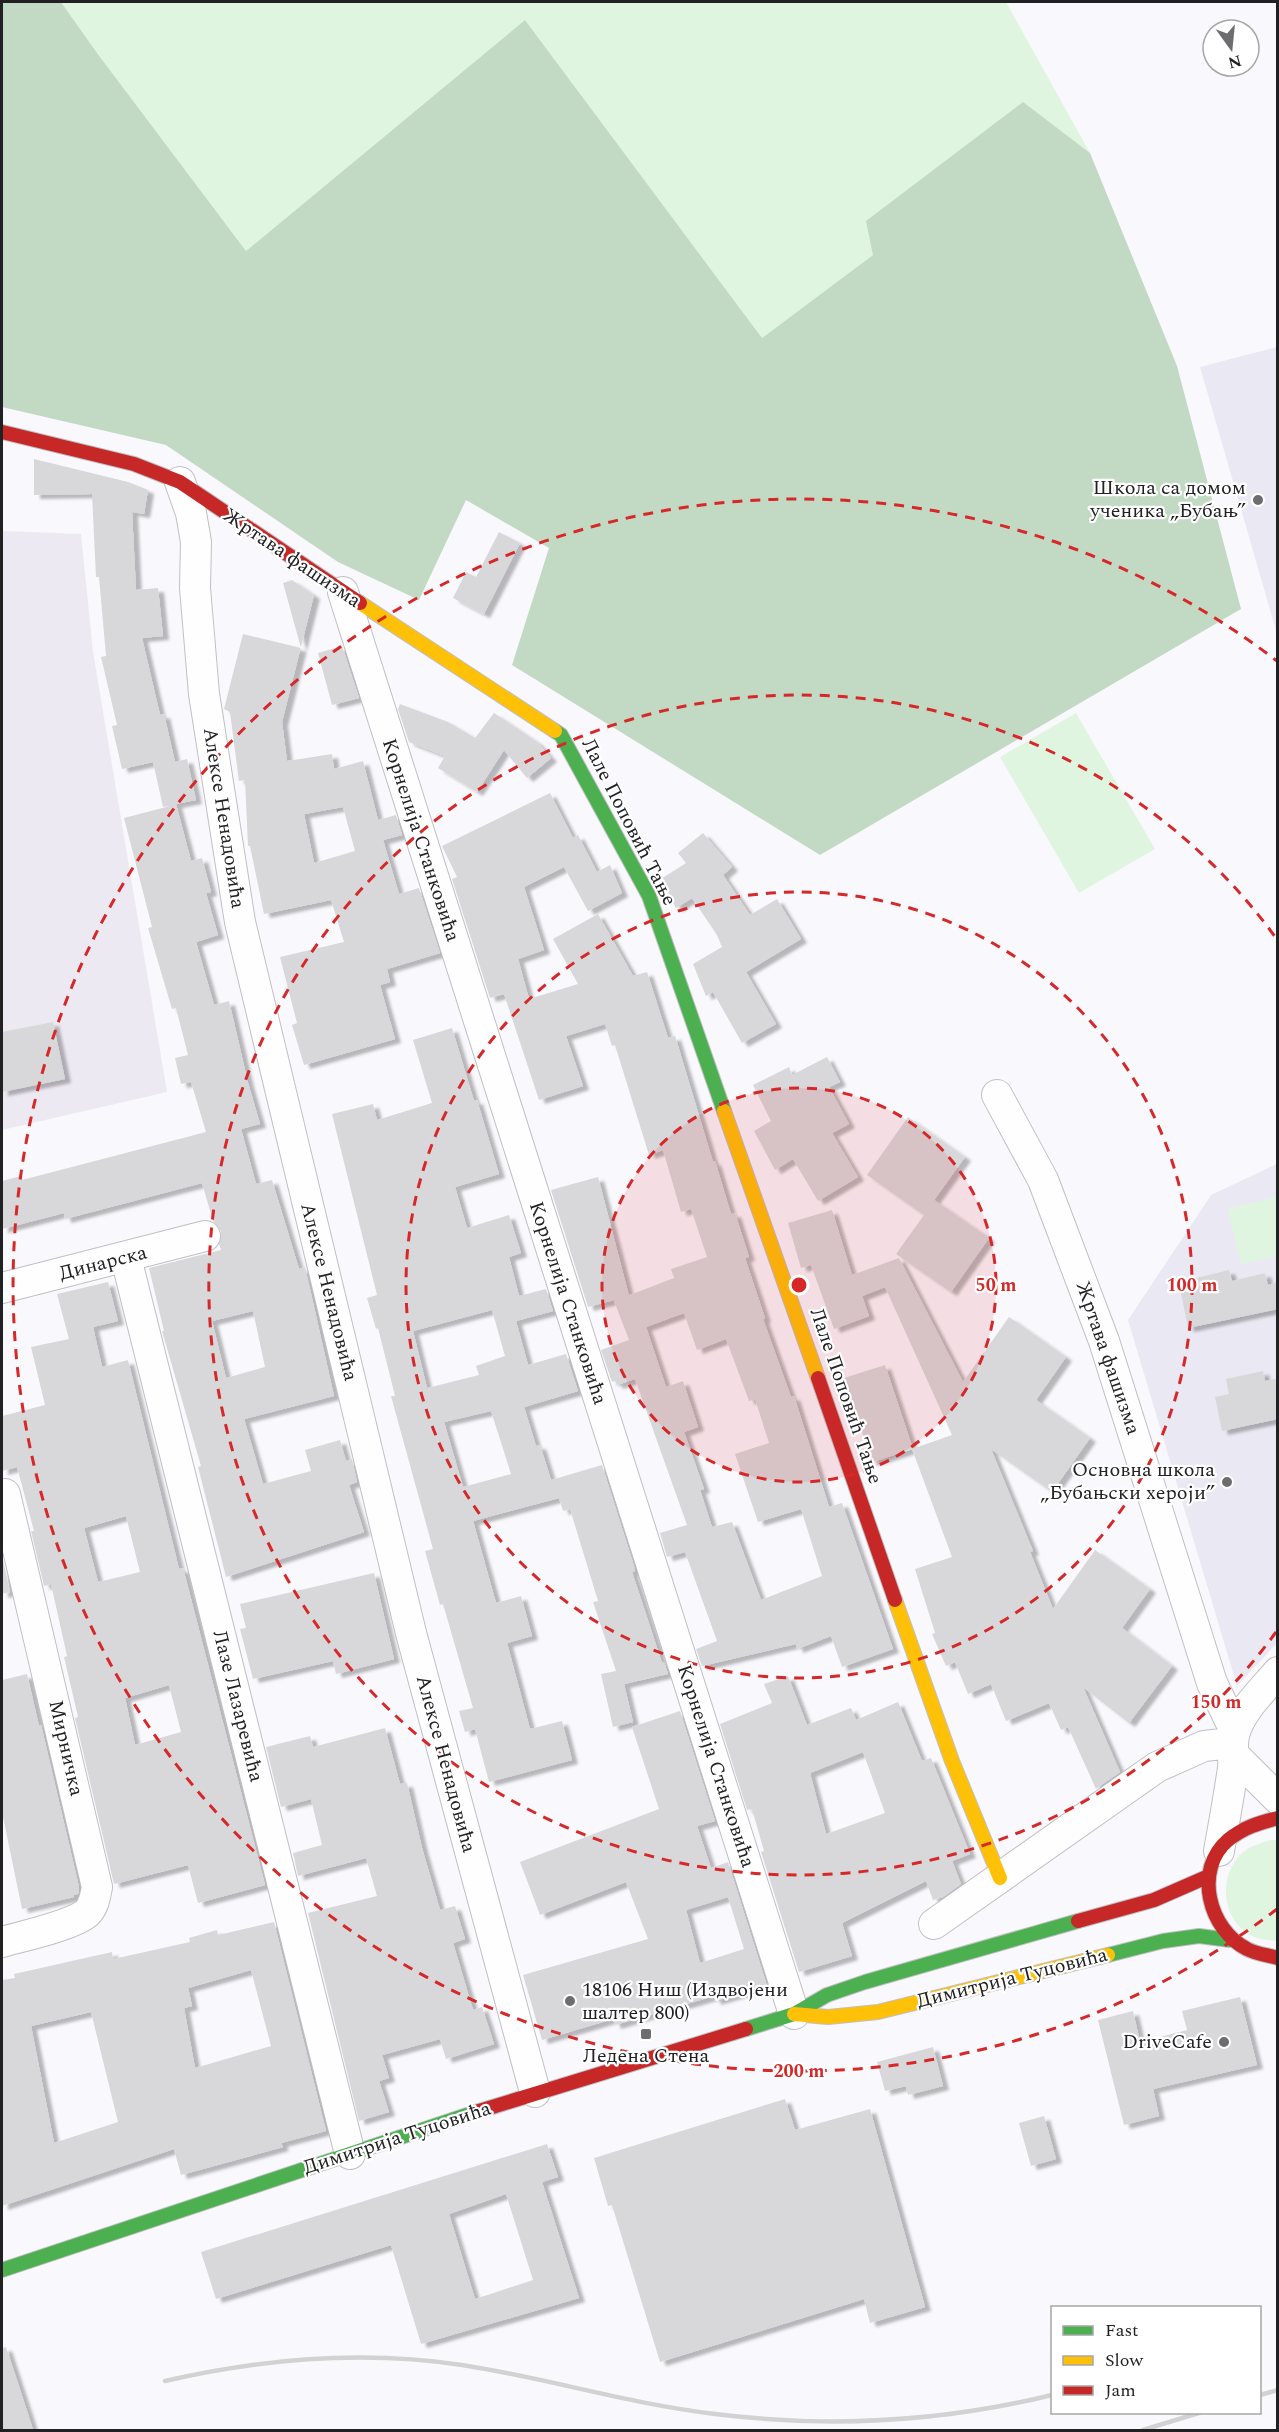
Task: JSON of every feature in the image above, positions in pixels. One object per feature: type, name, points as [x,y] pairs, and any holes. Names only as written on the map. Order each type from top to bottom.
[{"type":"main road","name":"Жртава фашизма","points":[[2,432],[134,464],[180,482],[342,592],[561,735]]},
{"type":"main road","name":"Лале Поповић Тање","points":[[561,735],[649,896],[952,1761],[1000,1878]]},
{"type":"main road","name":"Димитрија Туцовића","points":[[1230,1940],[1218,1924],[1211,1909],[1208,1893],[1214,1863],[1231,1836],[1246,1826],[1278,1818]]},
{"type":"main road","name":"Димитрија Туцовића","points":[[2,2270],[535,2092],[794,2014],[827,1995],[865,1982],[1154,1900],[1214,1863]]},
{"type":"main road","name":"Димитрија Туцовића","points":[[794,2014],[828,2017],[878,2012],[1163,1941],[1199,1936],[1230,1940],[1261,1956],[1278,1958]]},
{"type":"street","name":"Алексе Ненадовића","points":[[180,482],[192,513],[196,542],[195,588],[204,694],[240,922],[411,1633],[535,2092]]},
{"type":"street","name":"Корнелија Станковића","points":[[342,592],[794,2014]]},
{"type":"street","name":"Жртава фашизма","points":[[997,1095],[1043,1180],[1104,1341],[1212,1683],[1234,1743],[1278,1799]]},
{"type":"street","name":"Динарска","points":[[2,1288],[205,1236]]},
{"type":"street","name":"Лазе Лазаревића","points":[[126,1258],[350,2154]]},
{"type":"street","name":"Мирничка","points":[[2,1942],[73,1921],[87,1912],[94,1902],[97,1887],[5,1494]]},
{"type":"street","points":[[1214,1863],[1234,1743],[1242,1717],[1278,1672]]},
{"type":"street","points":[[934,1924],[1157,1767],[1204,1746],[1234,1743]]},
{"type":"shaded area","name":"Школа са домом ученика „Бубањ”","points":[[1278,347],[1277,634],[1200,367]]},
{"type":"shaded area","points":[[2,531],[81,534],[93,652],[167,1092],[2,1130]]},
{"type":"shaded area","name":"Основна школа „Бубањски хероји”","points":[[1277,1164],[1277,1643],[1237,1686],[1128,1320],[1211,1195]]},
{"type":"green space","points":[[2,2],[61,2],[246,251],[525,20],[762,338],[873,255],[866,221],[1023,102],[1090,153],[1177,366],[1241,609],[820,855],[512,665],[549,548],[466,500],[419,600],[338,562],[166,445],[2,407]]},
{"type":"green space","points":[[61,2],[1006,2],[1090,153],[1023,103],[873,255],[762,338],[525,20],[246,251]]},
{"type":"green space","points":[[1076,713],[1155,849],[1079,893],[1000,757]]},
{"type":"green space","points":[[1277,1197],[1277,1256],[1241,1264],[1228,1209]]},
{"type":"green space","points":[[1277,1840],[1277,1941],[1257,1938],[1243,1930],[1229,1911],[1226,1899],[1228,1875],[1233,1864],[1248,1849]]},
{"type":"building","points":[[34,459],[128,482],[148,490],[144,514],[132,512],[136,590],[158,588],[163,636],[142,638],[160,715],[164,714],[175,762],[187,759],[196,800],[176,804],[191,861],[202,858],[211,892],[206,893],[218,935],[196,942],[214,1005],[229,1001],[260,1124],[241,1129],[256,1184],[272,1180],[299,1269],[305,1267],[334,1396],[244,1419],[263,1484],[311,1471],[305,1450],[340,1440],[346,1461],[352,1459],[357,1482],[349,1485],[364,1532],[226,1577],[198,1467],[201,1466],[162,1331],[164,1331],[149,1268],[221,1250],[219,1244],[221,1231],[213,1221],[202,1183],[65,1219],[64,1213],[2,1229],[2,1181],[21,1176],[22,1180],[206,1132],[191,1082],[181,1084],[175,1058],[188,1055],[176,1008],[172,1009],[148,928],[152,927],[124,818],[174,805],[163,807],[153,762],[122,769],[112,726],[117,725],[101,657],[106,656],[99,577],[96,577],[92,494],[34,495]],"holes":[[[253,1311],[265,1367],[226,1378],[212,1321]]]},
{"type":"building","points":[[499,532],[520,543],[484,614],[453,598],[466,572],[476,577]]},
{"type":"building","points":[[292,580],[314,595],[301,647],[283,583]]},
{"type":"building","points":[[243,634],[301,648],[282,722],[287,761],[332,754],[334,769],[363,761],[378,820],[396,815],[402,835],[383,840],[399,894],[419,888],[440,953],[387,969],[390,982],[380,985],[395,1039],[304,1065],[292,1025],[297,1023],[280,957],[344,942],[331,900],[264,914],[250,846],[248,846],[245,780],[239,781],[230,712],[224,709]],"holes":[[[343,807],[355,851],[314,863],[304,814]]]},
{"type":"building","points":[[342,646],[359,698],[332,705],[318,653]]},
{"type":"building","points":[[400,704],[448,722],[475,738],[494,713],[537,742],[551,758],[527,778],[504,750],[477,792],[438,768],[445,756],[409,742],[398,709]]},
{"type":"building","points":[[550,793],[573,838],[578,835],[597,872],[610,865],[622,893],[588,911],[564,867],[524,887],[544,950],[518,959],[529,999],[578,984],[553,939],[598,914],[633,976],[647,972],[668,1038],[675,1036],[713,1162],[715,1161],[731,1214],[735,1213],[749,1257],[745,1258],[765,1318],[763,1319],[791,1397],[794,1396],[829,1507],[842,1503],[893,1649],[842,1667],[831,1636],[797,1649],[796,1644],[702,1666],[696,1649],[717,1641],[685,1552],[667,1557],[660,1533],[687,1525],[635,1379],[617,1385],[615,1381],[612,1382],[601,1350],[629,1340],[614,1301],[674,1278],[671,1269],[707,1257],[691,1209],[681,1212],[663,1150],[649,1155],[615,1045],[612,1046],[605,1024],[566,1036],[583,1086],[539,1100],[504,994],[490,998],[452,879],[457,877],[442,846]],"holes":[[[684,1313],[697,1350],[726,1339],[749,1401],[755,1399],[769,1443],[735,1454],[758,1522],[801,1509],[822,1576],[761,1600],[732,1522],[712,1527],[700,1490],[704,1489],[684,1432],[698,1427],[683,1381],[666,1387],[646,1327]]]},
{"type":"building","points":[[703,833],[732,867],[723,875],[750,915],[777,899],[801,939],[746,972],[776,1024],[742,1043],[713,992],[706,996],[693,964],[722,947],[717,935],[692,898],[676,908],[661,879],[686,863],[678,853]]},
{"type":"building","points":[[53,1022],[65,1079],[2,1092],[2,1032]]},
{"type":"building","points":[[452,1028],[499,1174],[455,1187],[467,1228],[509,1215],[521,1253],[509,1257],[519,1296],[546,1289],[553,1311],[516,1321],[528,1365],[566,1354],[578,1391],[524,1407],[536,1446],[540,1445],[551,1480],[602,1465],[634,1566],[635,1571],[632,1572],[662,1663],[664,1662],[668,1674],[624,1684],[633,1722],[613,1727],[601,1674],[616,1671],[593,1602],[598,1601],[570,1509],[563,1511],[559,1498],[473,1521],[496,1603],[521,1596],[532,1636],[507,1643],[530,1729],[562,1721],[572,1760],[489,1782],[475,1729],[465,1732],[459,1711],[473,1708],[425,1551],[433,1549],[391,1396],[395,1396],[378,1328],[376,1329],[367,1298],[377,1295],[332,1114],[373,1104],[377,1120],[432,1103],[413,1040]],"holes":[[[492,1310],[505,1356],[476,1366],[479,1375],[427,1388],[413,1331]],[[491,1411],[511,1474],[463,1487],[444,1422]]]},
{"type":"building","points":[[827,1057],[840,1082],[829,1087],[849,1124],[832,1133],[858,1177],[818,1201],[793,1159],[775,1170],[754,1131],[771,1121],[753,1085],[789,1067],[792,1075]]},
{"type":"building","points":[[908,1117],[965,1157],[934,1200],[989,1238],[951,1292],[896,1254],[924,1215],[867,1175]]},
{"type":"building","points":[[598,1177],[629,1296],[588,1307],[551,1190]]},
{"type":"building","points":[[832,1210],[852,1275],[899,1258],[963,1382],[1009,1317],[1066,1357],[1036,1400],[1090,1438],[1052,1492],[991,1449],[1033,1551],[1030,1552],[1053,1609],[1095,1550],[1150,1589],[1122,1628],[1172,1666],[1129,1723],[1083,1687],[1120,1772],[1096,1789],[1068,1727],[1061,1730],[1049,1703],[1006,1721],[991,1684],[968,1694],[955,1662],[946,1666],[932,1634],[935,1633],[915,1569],[952,1557],[912,1449],[952,1435],[885,1287],[862,1296],[869,1316],[834,1329],[811,1265],[801,1268],[788,1223]]},
{"type":"building","points":[[1229,1270],[1232,1281],[1265,1273],[1268,1285],[1278,1282],[1278,1309],[1188,1328],[1181,1293],[1194,1290],[1192,1279]]},
{"type":"building","points":[[108,1282],[118,1321],[93,1327],[102,1367],[128,1360],[179,1569],[183,1568],[265,1885],[198,1903],[188,1865],[114,1884],[75,1718],[78,1717],[51,1584],[44,1586],[31,1531],[34,1531],[17,1467],[2,1471],[2,1416],[45,1405],[31,1347],[69,1339],[57,1294]],"holes":[[[126,1516],[140,1572],[98,1582],[84,1528]],[[169,1685],[181,1732],[135,1745],[125,1698]]]},
{"type":"building","points":[[885,1365],[913,1449],[872,1462],[844,1378]]},
{"type":"building","points":[[1263,1371],[1265,1381],[1278,1378],[1278,1419],[1222,1431],[1215,1397],[1229,1394],[1226,1379]]},
{"type":"building","points":[[2,1555],[10,1592],[2,1594]]},
{"type":"building","points":[[374,1573],[394,1659],[336,1674],[333,1661],[253,1679],[240,1629],[246,1628],[240,1604]]},
{"type":"building","points":[[27,1674],[79,1887],[78,1894],[73,1895],[74,1897],[22,1909],[2,1812],[2,1680]]},
{"type":"building","points":[[788,1676],[807,1725],[851,1708],[856,1720],[898,1702],[922,1761],[931,1758],[970,1854],[952,1861],[961,1884],[943,1897],[933,1900],[926,1881],[842,1923],[852,1956],[799,1972],[761,1852],[764,1851],[752,1809],[747,1810],[720,1724],[772,1703],[764,1684]],"holes":[[[863,1752],[885,1813],[826,1834],[810,1773]]]},
{"type":"building","points":[[680,1711],[715,1821],[697,1826],[711,1868],[728,1862],[767,1986],[715,2001],[714,1996],[615,2025],[613,2019],[542,2040],[523,1975],[648,1939],[626,1882],[540,1915],[520,1862],[659,1809],[632,1727]],"holes":[[[728,1897],[744,1949],[700,1963],[686,1910]]]},
{"type":"building","points":[[385,1728],[400,1784],[407,1783],[422,1848],[440,1910],[455,1906],[465,1939],[453,1943],[473,2010],[482,2007],[494,2044],[446,2059],[440,2039],[382,2055],[389,2078],[379,2081],[389,2112],[359,2121],[308,1913],[377,1896],[366,1858],[298,1876],[293,1853],[322,1845],[311,1799],[281,1807],[266,1747],[310,1736],[313,1747]]},
{"type":"building","points":[[274,1922],[326,2131],[281,2143],[283,2147],[181,2175],[174,2149],[2,2206],[2,1980],[15,1978],[14,1974],[112,1952],[113,1959],[190,1942],[189,1938],[217,1930],[218,1935]],"holes":[[[251,1970],[271,2046],[195,2068],[184,2008],[192,2006],[188,1988]],[[91,2012],[118,2122],[54,2143],[31,2026]]]},
{"type":"building","points":[[1240,1997],[1257,2065],[1153,2089],[1159,2116],[1124,2125],[1098,2020],[1133,2011],[1140,2042],[1187,2030],[1182,2011]]},
{"type":"building","points":[[933,2047],[943,2086],[908,2095],[906,2086],[885,2091],[877,2062]]},
{"type":"building","points":[[785,2099],[795,2130],[870,2109],[925,2307],[870,2323],[864,2299],[660,2362],[612,2205],[608,2206],[594,2158]]},
{"type":"building","points":[[1044,2116],[1056,2159],[1031,2166],[1019,2123]]},
{"type":"building","points":[[547,2144],[558,2177],[542,2182],[579,2298],[421,2344],[391,2245],[216,2299],[201,2252]],"holes":[[[506,2194],[533,2280],[475,2299],[449,2214]]]},
{"type":"building","points":[[6,2347],[33,2430],[2,2430],[2,2348]]},
{"type":"railway","points":[[165,2381],[238,2367],[312,2359],[425,2360],[494,2370],[683,2410],[800,2421],[927,2417],[1051,2395]]},
{"type":"railway","points":[[1261,2395],[1278,2390]]},
{"type":"railway","points":[[1143,2430],[1195,2414]]},
{"type":"traffic: fast","points":[[555,731],[561,735],[649,896],[724,1111]]},
{"type":"traffic: fast","points":[[746,2029],[794,2014],[827,1995],[865,1982],[1078,1921]]},
{"type":"traffic: fast","points":[[1108,1955],[1163,1941],[1199,1936],[1230,1940]]},
{"type":"traffic: fast","points":[[2,2270],[476,2112]]},
{"type":"traffic: slow","points":[[360,603],[555,731]]},
{"type":"traffic: slow","points":[[724,1111],[818,1378]]},
{"type":"traffic: slow","points":[[895,1600],[952,1761],[1000,1878]]},
{"type":"traffic: slow","points":[[794,2014],[828,2017],[878,2012],[1108,1955]]},
{"type":"traffic: jam","points":[[2,432],[134,464],[180,482],[360,603]]},
{"type":"traffic: jam","points":[[818,1378],[895,1600]]},
{"type":"traffic: jam","points":[[1278,1818],[1246,1829],[1228,1840],[1217,1853],[1211,1867],[1209,1883],[1210,1899],[1215,1914],[1223,1928],[1234,1940],[1251,1951],[1278,1958]]},
{"type":"traffic: jam","points":[[1078,1921],[1154,1900],[1209,1876]]},
{"type":"traffic: jam","points":[[476,2112],[746,2029]]},
{"type":"place","name":"Школа са домом ученика „Бубањ”","points":[[1258,500]]},
{"type":"place","name":"Основна школа „Бубањски хероји”","points":[[1227,1482]]},
{"type":"place","name":"18106 Ниш (Издвојени шалтер 800)","points":[[570,2001]]},
{"type":"place","name":"Ледена Стена","points":[[646,2034]]},
{"type":"place","name":"DriveCafe","points":[[1224,2042]]}]
